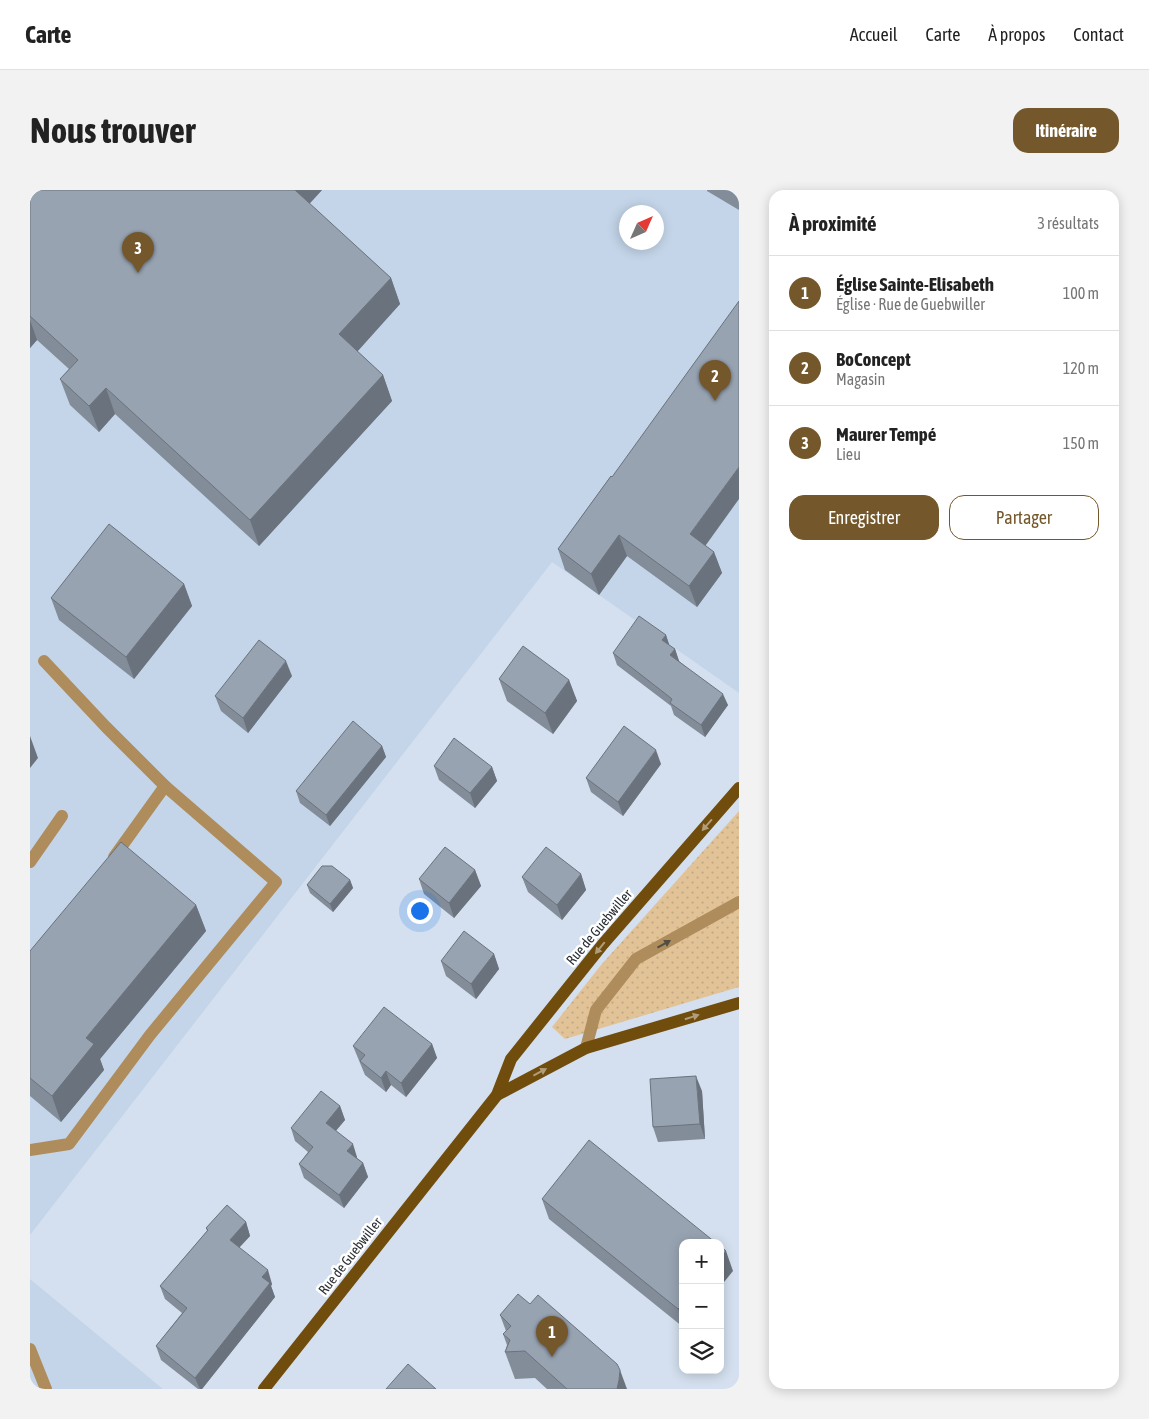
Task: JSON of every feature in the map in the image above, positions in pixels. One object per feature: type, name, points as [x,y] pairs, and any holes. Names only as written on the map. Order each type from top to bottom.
[{"type":"main road","name":"Rue de Guebwiller","points":[[264,1389],[497,1094],[511,1059],[603,944],[739,788]]},
{"type":"main road","name":"Rue de Guebwiller","points":[[497,1094],[586,1048],[739,1003]]},
{"type":"street","points":[[30,1150],[69,1144],[150,1035],[276,882],[165,786],[44,662]]},
{"type":"street","points":[[107,866],[165,786]]},
{"type":"street","points":[[30,862],[62,816]]},
{"type":"street","points":[[586,1048],[596,1010],[636,959],[739,902]]},
{"type":"street","points":[[30,1348],[46,1389]]},
{"type":"shaded area","points":[[30,190],[739,190],[739,693],[552,562],[30,1235]]},
{"type":"shaded area","points":[[739,811],[739,987],[565,1039],[552,1027],[601,965]]},
{"type":"shaded area","points":[[30,1279],[163,1389],[30,1389]]},
{"type":"building","points":[[30,190],[295,190],[391,278],[339,334],[383,375],[250,520],[106,388],[89,406],[60,379],[78,360],[30,316]]},
{"type":"building","points":[[739,301],[739,467],[690,534],[714,552],[689,586],[619,535],[591,574],[558,549]]},
{"type":"building","points":[[109,524],[184,584],[126,657],[51,598]]},
{"type":"building","points":[[639,616],[666,635],[662,640],[675,649],[670,655],[723,694],[701,725],[670,703],[672,699],[613,653]]},
{"type":"building","points":[[259,640],[286,661],[243,718],[215,696]]},
{"type":"building","points":[[523,646],[569,680],[545,713],[499,679]]},
{"type":"building","points":[[353,721],[382,746],[326,815],[296,791]]},
{"type":"building","points":[[624,726],[656,750],[618,802],[586,778]]},
{"type":"building","points":[[454,738],[492,767],[470,793],[434,766]]},
{"type":"building","points":[[121,842],[196,905],[86,1038],[94,1044],[52,1096],[30,1078],[30,951]]},
{"type":"building","points":[[445,847],[475,870],[449,903],[419,879]]},
{"type":"building","points":[[546,847],[581,874],[557,905],[522,877]]},
{"type":"building","points":[[322,866],[332,866],[350,880],[330,904],[307,885]]},
{"type":"building","points":[[464,931],[494,954],[471,984],[441,961]]},
{"type":"building","points":[[384,1007],[432,1044],[401,1083],[386,1071],[381,1078],[360,1061],[365,1055],[353,1046]]},
{"type":"building","points":[[696,1076],[700,1124],[653,1127],[650,1079]]},
{"type":"building","points":[[321,1091],[340,1106],[326,1123],[353,1144],[347,1151],[363,1163],[339,1195],[299,1164],[313,1147],[291,1128]]},
{"type":"building","points":[[589,1140],[711,1239],[679,1239],[679,1308],[678,1309],[542,1199]]},
{"type":"building","points":[[227,1205],[246,1222],[230,1240],[268,1270],[262,1277],[270,1283],[195,1378],[156,1346],[187,1308],[160,1286],[208,1230],[206,1228]]},
{"type":"building","points":[[518,1294],[530,1304],[538,1295],[617,1364],[620,1370],[617,1389],[567,1389],[525,1351],[505,1352],[510,1340],[503,1334],[511,1326],[500,1315]]},
{"type":"building","points":[[408,1364],[436,1389],[386,1389]]},
{"type":"place","name":"Maurer Tempé","points":[[138,273]]},
{"type":"place","name":"BoConcept","points":[[715,401]]},
{"type":"place","name":"Église Sainte-Elisabeth","points":[[552,1357]]}]
